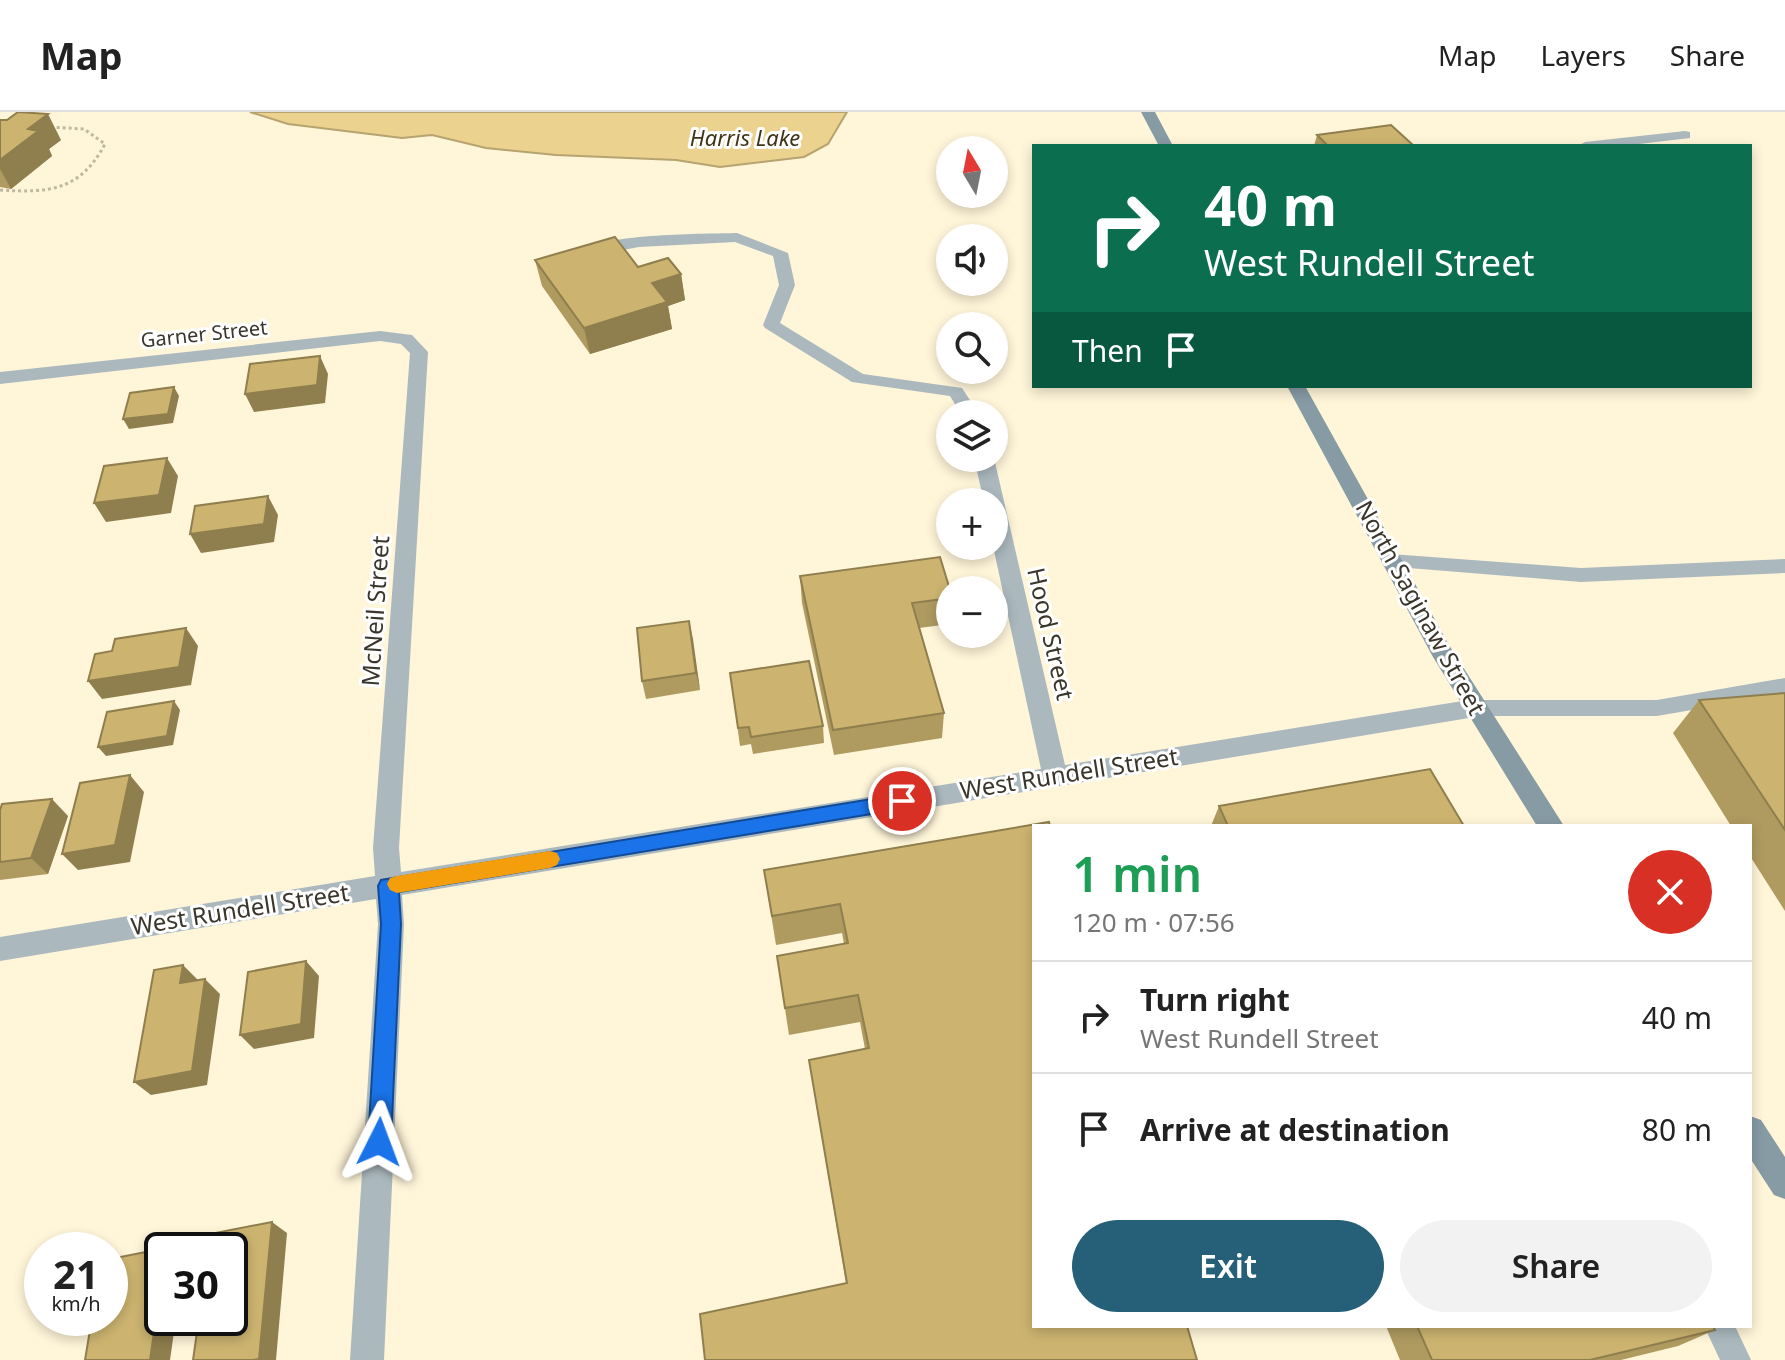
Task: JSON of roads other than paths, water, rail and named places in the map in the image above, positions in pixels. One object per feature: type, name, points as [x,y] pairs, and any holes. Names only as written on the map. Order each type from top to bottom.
[{"type":"street","points":[[1148,112],[1165,144]]},
{"type":"street","name":"Garner Street","points":[[0,378],[380,336],[399,337],[412,342]]},
{"type":"street","name":"McNeil Street","points":[[367,1360],[391,924],[386,848],[420,356],[412,342]]},
{"type":"street","name":"North Saginaw Street","points":[[1297,388],[1475,708],[1550,824]]},
{"type":"street","name":"Hood Street","points":[[1007,560],[1055,776]]},
{"type":"street","name":"West Rundell Street","points":[[0,949],[1475,708]]},
{"type":"street","points":[[1752,1135],[1769,1171]]},
{"type":"lane","points":[[1603,144],[1685,135]]},
{"type":"lane","points":[[577,254],[639,242],[737,237],[780,253],[787,285],[771,325],[858,378],[956,392],[961,400]]},
{"type":"lane","points":[[1391,561],[1581,575],[1785,566]]},
{"type":"lane","points":[[1475,708],[1657,708],[1785,686]]},
{"type":"lane","points":[[1720,1328],[1736,1360]]},
{"type":"water","name":"Harris Lake","points":[[250,112],[847,112],[828,144],[804,157],[720,167],[676,160],[556,155],[486,148],[432,135],[402,138],[288,124]]}]
